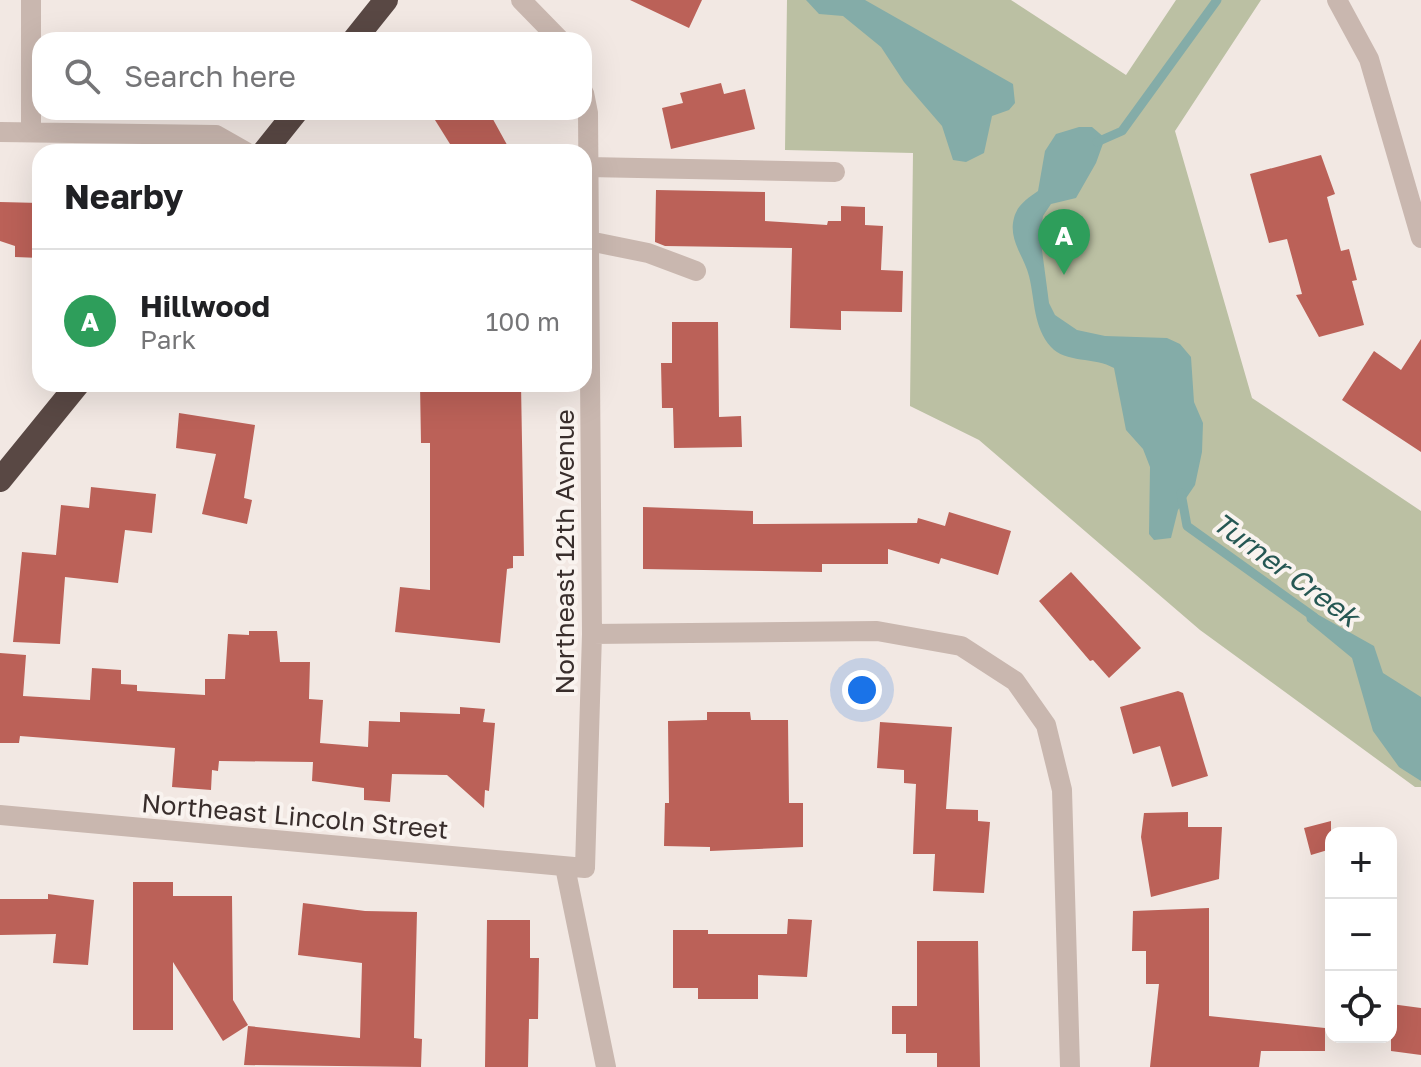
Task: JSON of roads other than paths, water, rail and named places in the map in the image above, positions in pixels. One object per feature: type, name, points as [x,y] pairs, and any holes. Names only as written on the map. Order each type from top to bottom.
[{"type":"highway","points":[[360,32],[386,0]]},
{"type":"highway","points":[[270,144],[290,120]]},
{"type":"highway","points":[[0,480],[72,392]]},
{"type":"street","points":[[31,0],[31,132]]},
{"type":"street","points":[[521,0],[552,32]]},
{"type":"street","points":[[1337,0],[1369,59],[1421,238]]},
{"type":"street","name":"Northeast 12th Avenue","points":[[585,120],[587,144]]},
{"type":"street","points":[[0,132],[216,135],[232,144]]},
{"type":"street","points":[[592,167],[835,172]]},
{"type":"street","points":[[592,242],[648,253],[696,271]]},
{"type":"street","name":"Northeast 12th Avenue","points":[[590,392],[592,634],[575,867],[606,1067]]},
{"type":"street","points":[[592,634],[877,631],[961,646],[1015,681],[1046,725],[1062,790],[1070,1067]]},
{"type":"street","name":"Northeast Lincoln Street","points":[[0,815],[575,867]]},
{"type":"water","points":[[806,0],[865,0],[1013,84],[1015,103],[1009,110],[992,116],[984,153],[966,162],[953,160],[942,126],[904,82],[881,47],[843,16],[819,14]]},
{"type":"water","points":[[1079,127],[1092,127],[1105,138],[1096,163],[1076,198],[1051,204],[1043,216],[1040,235],[1049,303],[1055,315],[1077,330],[1105,336],[1167,338],[1180,344],[1191,357],[1194,402],[1203,423],[1202,452],[1195,485],[1178,510],[1171,538],[1154,540],[1149,534],[1150,467],[1143,449],[1126,430],[1114,368],[1072,358],[1051,347],[1041,331],[1027,269],[1013,234],[1018,209],[1038,191],[1045,151],[1056,134]]},
{"type":"water","points":[[1305,610],[1374,646],[1383,673],[1421,697],[1421,781],[1399,767],[1373,731],[1352,658],[1307,621]]},
{"type":"waterway","name":"Turner Creek","points":[[1097,142],[1122,131],[1217,0]]},
{"type":"waterway","name":"Turner Creek","points":[[1181,493],[1187,526],[1314,617]]},
{"type":"place","name":"Hillwood","points":[[1064,275]]}]
